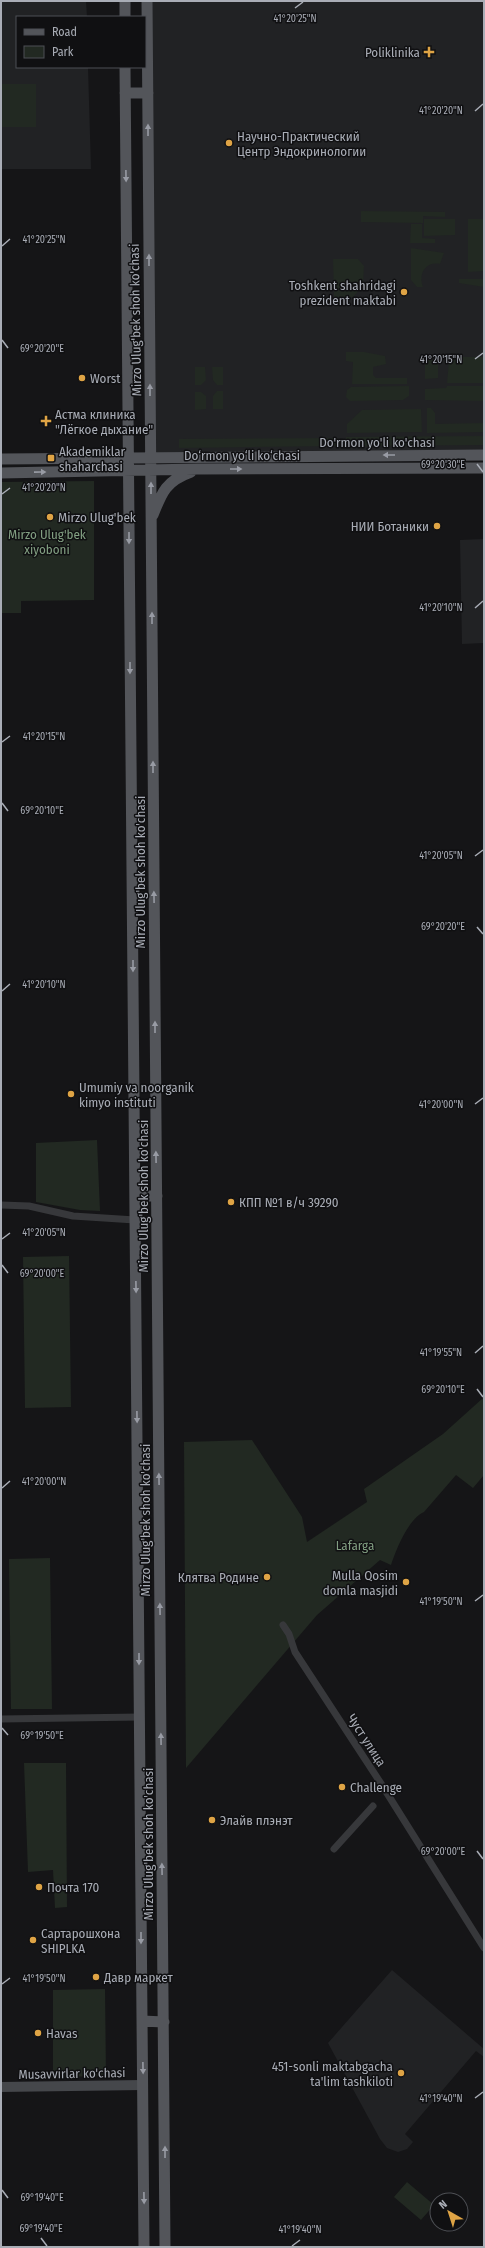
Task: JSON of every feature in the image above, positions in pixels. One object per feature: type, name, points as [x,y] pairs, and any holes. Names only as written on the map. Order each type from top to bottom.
[{"type":"main road","points":[[125,1],[125,16]]},
{"type":"main road","name":"Mirzo Ulug'bek shoh ko'chasi","points":[[147,1],[165,2247]]},
{"type":"main road","name":"Mirzo Ulug'bek shoh ko'chasi","points":[[125,68],[144,2247]]},
{"type":"main road","points":[[125,93],[148,93]]},
{"type":"main road","name":"Do'rmon yo'li ko'chasi","points":[[151,457],[484,455]]},
{"type":"main road","points":[[1,459],[151,457]]},
{"type":"main road","name":"Do‘rmon yo‘li ko‘chasi","points":[[1,473],[197,469],[484,468]]},
{"type":"main road","points":[[151,521],[168,485],[178,477],[197,469]]},
{"type":"main road","points":[[135,1196],[157,1196]]},
{"type":"main road","points":[[142,2021],[164,2022]]},
{"type":"street","points":[[1,1205],[30,1206],[73,1216],[135,1220]]},
{"type":"street","name":"Чуст улица","points":[[283,1625],[289,1634],[299,1657],[380,1782],[484,1948]]},
{"type":"street","points":[[1,1719],[140,1717]]},
{"type":"street","points":[[334,1849],[373,1806]]},
{"type":"street","name":"Musavvirlar ko'chasi","points":[[1,2087],[143,2085]]},
{"type":"shaded area","points":[[1,1],[86,1],[87,16],[16,16],[16,68],[88,68],[91,169],[1,169]]},
{"type":"shaded area","points":[[147,1],[484,1],[484,455],[151,457]]},
{"type":"shaded area","points":[[484,539],[484,643],[462,644],[460,540]]},
{"type":"shaded area","name":"451-sonli maktabgacha ta'lim tashkiloti","points":[[392,1970],[484,2049],[484,2057],[476,2051],[405,2134],[413,2142],[407,2149],[398,2152],[387,2148],[380,2139],[328,2043]]},
{"type":"green space","points":[[1,84],[36,84],[36,127],[1,127]]},
{"type":"green space","points":[[361,211],[445,212],[445,217],[423,216],[423,223],[361,222]]},
{"type":"green space","points":[[424,219],[455,219],[455,235],[424,236]]},
{"type":"green space","points":[[468,219],[484,219],[484,271],[468,272]]},
{"type":"green space","points":[[411,224],[422,224],[422,238],[435,239],[435,243],[410,243]]},
{"type":"green space","points":[[411,248],[444,253],[440,264],[430,265],[424,270],[421,278],[423,287],[417,287],[411,280]]},
{"type":"green space","points":[[333,259],[358,259],[364,266],[363,286],[353,297],[334,298]]},
{"type":"green space","points":[[459,279],[484,279],[484,287],[459,283]]},
{"type":"green space","points":[[346,352],[364,352],[385,356],[386,364],[373,367],[373,375],[376,378],[407,378],[407,384],[352,384],[353,362],[346,361]]},
{"type":"green space","points":[[458,357],[484,357],[484,383],[447,383],[449,361]]},
{"type":"green space","points":[[425,360],[438,360],[438,378],[425,379]]},
{"type":"green space","points":[[195,367],[205,367],[206,380],[201,385],[195,385]]},
{"type":"green space","points":[[212,367],[223,367],[223,385],[217,385],[213,380]]},
{"type":"green space","points":[[409,386],[409,396],[403,400],[350,401],[346,397],[347,390],[351,387]]},
{"type":"green space","points":[[447,386],[484,386],[484,401],[425,400],[425,389],[446,388]]},
{"type":"green space","points":[[217,391],[223,391],[223,409],[213,409],[213,396]]},
{"type":"green space","points":[[195,392],[201,392],[206,396],[206,409],[195,410]]},
{"type":"green space","points":[[427,408],[431,408],[435,413],[435,424],[484,423],[484,432],[427,433]]},
{"type":"green space","points":[[421,409],[422,432],[347,433],[347,424],[362,410]]},
{"type":"green space","points":[[484,436],[484,445],[350,446],[346,443],[346,437]]},
{"type":"green space","points":[[338,438],[339,443],[336,446],[179,448],[179,439]]},
{"type":"green space","name":"Mirzo Ulug'bek xiyoboni","points":[[94,481],[94,600],[21,601],[21,613],[1,613],[1,482]]},
{"type":"green space","points":[[97,1140],[100,1211],[80,1210],[36,1202],[36,1143]]},
{"type":"green space","points":[[69,1256],[71,1407],[25,1408],[23,1257]]},
{"type":"green space","name":"Lafarga","points":[[484,1394],[484,1475],[473,1488],[456,1475],[424,1512],[413,1521],[399,1543],[391,1565],[380,1560],[317,1615],[186,1768],[184,1442],[252,1440],[302,1517],[307,1542],[367,1502],[364,1489],[443,1434],[483,1398]]},
{"type":"green space","points":[[50,1558],[52,1709],[11,1709],[9,1559]]},
{"type":"green space","points":[[24,1763],[66,1763],[67,1907],[55,1908],[53,1870],[28,1872]]},
{"type":"green space","points":[[105,1989],[106,2076],[53,2077],[53,1990]]},
{"type":"green space","points":[[407,2182],[429,2201],[429,2211],[421,2220],[394,2197]]},
{"type":"place","name":"Poliklinika","points":[[429,52]]},
{"type":"place","name":"Научно-Практический Центр Эндокринологии","points":[[229,143]]},
{"type":"place","name":"Toshkent shahridagi prezident maktabi","points":[[404,292]]},
{"type":"place","name":"Worst","points":[[82,378]]},
{"type":"place","name":"Астма клиника \"Лёгкое дыхание\"","points":[[46,421]]},
{"type":"place","name":"Akademiklar shaharchasi","points":[[51,458]]},
{"type":"place","name":"Mirzo Ulug'bek","points":[[50,517]]},
{"type":"place","name":"НИИ Ботаники","points":[[437,526]]},
{"type":"place","name":"Umumiy va noorganik kimyo instituti","points":[[71,1094]]},
{"type":"place","name":"КПП №1 в/ч 39290","points":[[231,1202]]},
{"type":"place","name":"Клятва Родине","points":[[267,1577]]},
{"type":"place","name":"Mulla Qosim domla masjidi","points":[[406,1582]]},
{"type":"place","name":"Challenge","points":[[342,1787]]},
{"type":"place","name":"Элайв плэнэт","points":[[212,1820]]},
{"type":"place","name":"Почта 170","points":[[39,1887]]},
{"type":"place","name":"Сартарошхона SHIPLKA","points":[[33,1940]]},
{"type":"place","name":"Давр маркет","points":[[96,1977]]},
{"type":"place","name":"Havas","points":[[38,2033]]},
{"type":"place","name":"451-sonli maktabgacha ta'lim tashkiloti","points":[[401,2073]]}]
